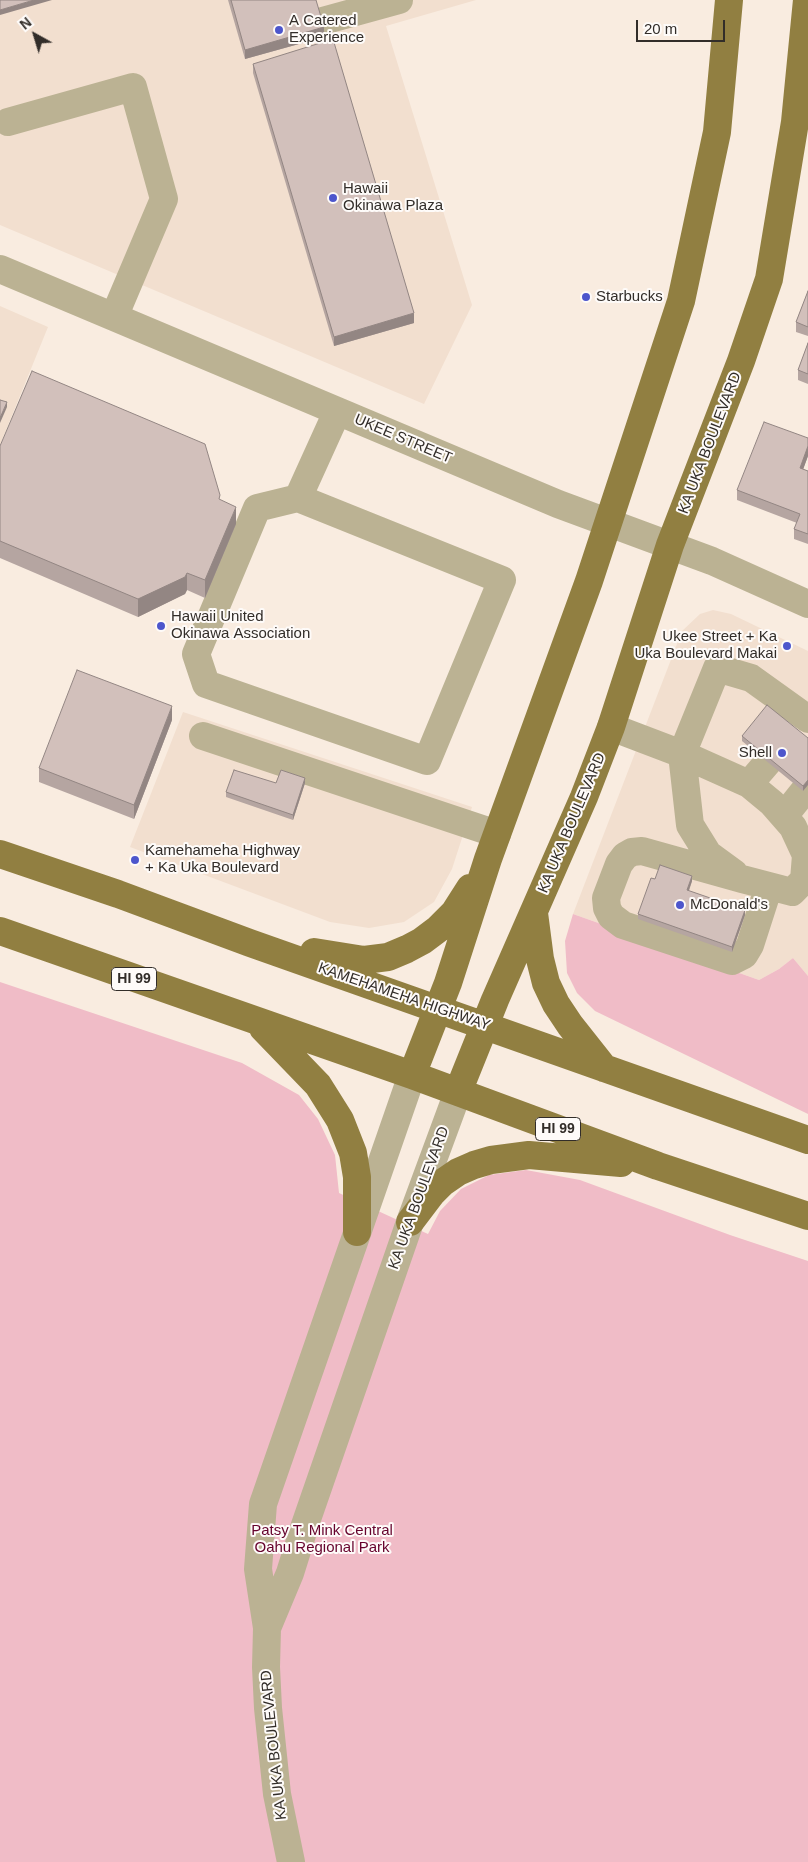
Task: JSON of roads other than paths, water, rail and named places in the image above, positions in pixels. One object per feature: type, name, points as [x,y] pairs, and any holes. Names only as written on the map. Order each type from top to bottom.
[{"type":"main road","name":"KA UKA BOULEVARD","points":[[412,1075],[438,1008],[493,847],[609,523],[681,301],[717,132],[728,0]]},
{"type":"main road","points":[[788,0],[803,42]]},
{"type":"main road","name":"KA UKA BOULEVARD","points":[[458,1092],[584,797],[611,727],[670,545],[741,362],[768,279],[795,122],[806,0]]},
{"type":"main road","points":[[250,943],[364,960],[388,957],[422,942],[454,913],[493,847]]},
{"type":"main road","name":"KAMEHAMEHA HIGHWAY","points":[[0,854],[118,894],[250,943],[808,1140]]},
{"type":"main road","points":[[534,913],[540,960],[546,983],[556,1004],[570,1025],[605,1069]]},
{"type":"main road","name":"HI 99","points":[[0,931],[412,1075],[658,1166],[808,1216]]},
{"type":"main road","points":[[259,1023],[318,1085],[340,1120],[353,1153],[357,1177],[357,1232]]},
{"type":"main road","points":[[410,1222],[432,1193],[442,1184],[458,1172],[491,1160],[529,1155],[658,1166]]},
{"type":"street","points":[[284,0],[286,9],[292,18],[302,24],[319,22],[399,0]]},
{"type":"street","points":[[8,122],[133,87],[164,199],[114,317]]},
{"type":"street","name":"UKEE STREET","points":[[2,274],[114,317],[558,504],[721,565],[808,604]]},
{"type":"street","points":[[298,498],[338,412]]},
{"type":"street","points":[[298,498],[502,580],[427,761],[206,684],[196,654],[257,508],[298,498]]},
{"type":"street","points":[[742,879],[708,854],[690,825],[682,754],[717,668],[751,678],[801,722]]},
{"type":"street","points":[[611,727],[682,754],[749,784],[772,803],[793,826],[806,855],[804,880],[792,892],[642,851],[632,852],[625,856],[619,864],[606,898],[610,916],[623,925],[732,961],[744,955],[750,945],[769,886]]},
{"type":"street","points":[[203,736],[493,847]]},
{"type":"street","points":[[749,784],[768,762]]},
{"type":"street","points":[[784,816],[808,786]]},
{"type":"street","name":"KA UKA BOULEVARD","points":[[292,1862],[277,1794],[272,1749],[266,1667],[267,1628],[258,1569],[263,1504],[412,1075]]},
{"type":"street","name":"KA UKA BOULEVARD","points":[[267,1628],[290,1573],[410,1222],[458,1092]]},
{"type":"place","name":"A Catered Experience","points":[[279,30]]},
{"type":"place","name":"Hawaii Okinawa Plaza","points":[[333,198]]},
{"type":"place","name":"Starbucks","points":[[586,297]]},
{"type":"place","name":"Hawaii United Okinawa Association","points":[[161,626]]},
{"type":"place","name":"Ukee Street + Ka Uka Boulevard Makai","points":[[787,646]]},
{"type":"place","name":"Shell","points":[[782,753]]},
{"type":"place","name":"Kamehameha Highway + Ka Uka Boulevard","points":[[135,860]]},
{"type":"place","name":"McDonald's","points":[[680,905]]},
{"type":"park label","name":"Patsy T. Mink Central Oahu Regional Park","points":[[322,1540]]}]
